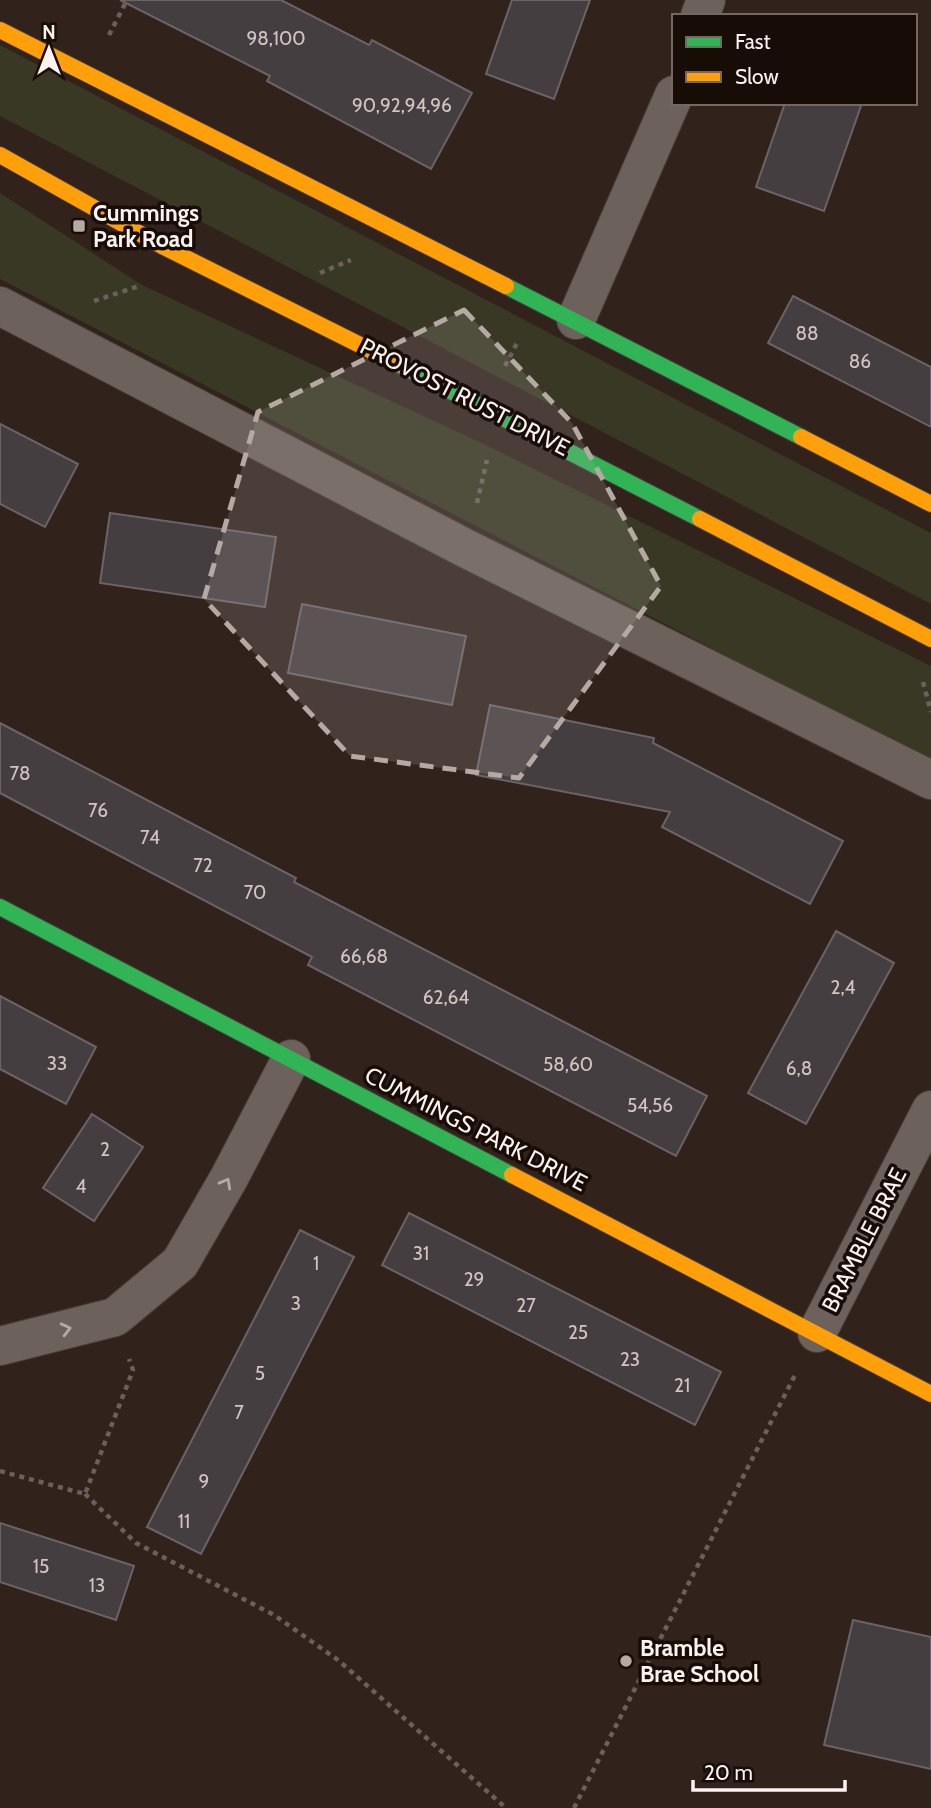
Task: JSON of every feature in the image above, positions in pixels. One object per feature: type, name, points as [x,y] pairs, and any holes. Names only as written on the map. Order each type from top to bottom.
[{"type":"street","points":[[0,30],[407,238],[576,320],[931,504]]},
{"type":"street","points":[[576,320],[672,100]]},
{"type":"street","name":"PROVOST RUST DRIVE","points":[[0,155],[162,246],[496,412],[931,639]]},
{"type":"street","points":[[0,306],[467,549],[931,780]]},
{"type":"street","name":"CUMMINGS PARK DRIVE","points":[[0,907],[931,1394]]},
{"type":"street","points":[[0,1346],[115,1317],[180,1263],[229,1178],[291,1059]]},
{"type":"street","name":"BRAMBLE BRAE","points":[[817,1333],[931,1110]]},
{"type":"path","points":[[85,1494],[133,1370],[115,1317]]},
{"type":"path","points":[[575,1808],[817,1333]]},
{"type":"path","points":[[0,1471],[85,1494],[136,1543],[274,1615],[338,1660],[506,1808]]},
{"type":"highlighted area","points":[[464,310],[572,423],[661,586],[519,778],[350,756],[204,599],[258,412]]},
{"type":"green space","points":[[0,45],[931,533],[931,604],[0,116]]},
{"type":"green space","points":[[0,193],[142,285],[490,447],[931,666],[931,762],[0,279]]},
{"type":"building","points":[[120,0],[281,0],[369,45],[372,40],[472,93],[431,169],[267,81],[270,76]]},
{"type":"building","points":[[512,0],[590,0],[554,99],[486,74]]},
{"type":"building","points":[[784,105],[861,105],[824,211],[756,187]]},
{"type":"building","points":[[793,296],[931,367],[931,427],[768,343]]},
{"type":"building","points":[[0,424],[78,464],[45,527],[0,504]]},
{"type":"building","points":[[110,513],[276,537],[265,607],[100,583]]},
{"type":"building","points":[[302,604],[466,636],[452,705],[288,673]]},
{"type":"building","points":[[490,705],[654,738],[653,743],[843,841],[810,904],[662,827],[670,812],[476,775]]},
{"type":"building","points":[[0,723],[296,878],[294,882],[707,1096],[676,1156],[308,965],[312,957],[0,793]]},
{"type":"building","points":[[836,931],[894,963],[806,1124],[748,1093]]},
{"type":"building","points":[[0,996],[96,1047],[66,1104],[0,1069]]},
{"type":"building","points":[[92,1114],[143,1147],[94,1221],[43,1188]]},
{"type":"building","points":[[409,1213],[721,1372],[695,1425],[382,1265]]},
{"type":"building","points":[[300,1230],[354,1257],[201,1554],[147,1527]]},
{"type":"building","points":[[0,1523],[134,1566],[116,1620],[0,1582]]},
{"type":"building","points":[[853,1620],[931,1637],[931,1769],[824,1745]]},
{"type":"traffic: fast","points":[[506,286],[801,437]]},
{"type":"traffic: fast","points":[[398,364],[700,519]]},
{"type":"traffic: fast","points":[[0,907],[512,1175]]},
{"type":"traffic: slow","points":[[0,30],[506,286]]},
{"type":"traffic: slow","points":[[0,155],[162,246],[398,364]]},
{"type":"traffic: slow","points":[[801,437],[931,504]]},
{"type":"traffic: slow","points":[[700,519],[931,639]]},
{"type":"traffic: slow","points":[[512,1175],[931,1394]]},
{"type":"place","name":"Cummings Park Road","points":[[79,226]]},
{"type":"place","name":"Bramble Brae School","points":[[626,1661]]}]
